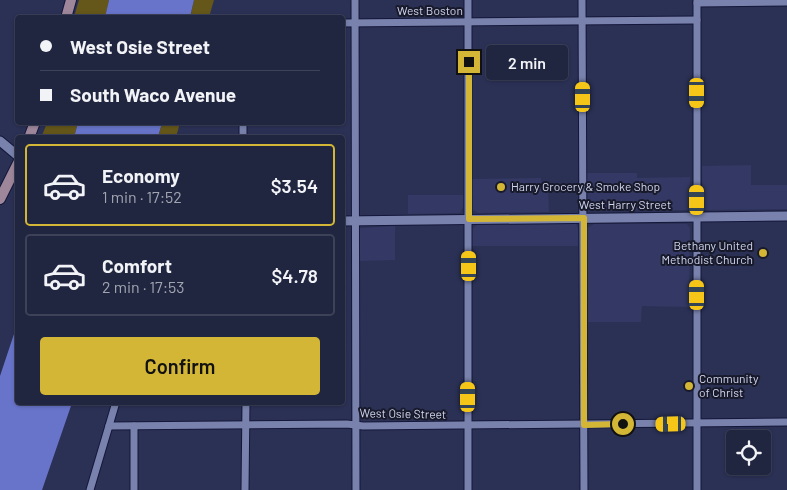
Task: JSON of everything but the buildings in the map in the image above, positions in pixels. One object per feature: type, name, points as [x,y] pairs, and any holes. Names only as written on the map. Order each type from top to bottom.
[{"type":"main road","points":[[67,15],[71,0]]},
{"type":"main road","points":[[0,199],[15,169]]},
{"type":"street","points":[[355,0],[356,490]]},
{"type":"street","points":[[468,0],[468,490]]},
{"type":"street","points":[[582,0],[584,490]]},
{"type":"street","points":[[697,490],[697,2],[787,2]]},
{"type":"street","name":"West Boston","points":[[345,23],[697,20]]},
{"type":"street","points":[[0,141],[15,154]]},
{"type":"street","name":"West Harry Street","points":[[345,221],[787,216]]},
{"type":"street","points":[[90,490],[115,405]]},
{"type":"street","points":[[246,405],[246,490]]},
{"type":"street","name":"West Osie Street","points":[[109,426],[468,426],[787,422]]},
{"type":"street","points":[[134,426],[134,490]]},
{"type":"shaded area","points":[[79,0],[109,0],[105,15],[75,15]]},
{"type":"shaded area","points":[[194,0],[214,0],[210,15],[191,15]]},
{"type":"shaded area","points":[[46,125],[77,125],[75,135],[42,135]]},
{"type":"shaded area","points":[[161,125],[179,125],[177,135],[159,135]]},
{"type":"shaded area","points":[[751,165],[751,185],[787,185],[787,209],[703,209],[702,166]]},
{"type":"shaded area","points":[[586,173],[637,173],[637,178],[690,177],[689,208],[687,210],[588,210]]},
{"type":"shaded area","points":[[541,178],[542,189],[548,189],[549,212],[478,213],[473,210],[471,179]]},
{"type":"shaded area","points":[[408,195],[463,195],[463,207],[460,213],[408,214]]},
{"type":"shaded area","points":[[576,224],[578,229],[578,246],[472,246],[472,229],[477,225]]},
{"type":"shaded area","points":[[594,224],[687,224],[690,228],[689,307],[642,306],[641,322],[588,322],[587,228]]},
{"type":"shaded area","points":[[395,226],[395,260],[359,261],[359,230],[361,228]]},
{"type":"water","points":[[109,0],[194,0],[190,15],[105,15]]},
{"type":"water","points":[[77,125],[161,125],[159,135],[75,135]]},
{"type":"water","points":[[15,331],[15,405],[71,405],[42,490],[0,490],[0,376]]},
{"type":"place","name":"Harry Grocery & Smoke Shop","points":[[501,187]]},
{"type":"place","name":"Bethany United Methodist Church","points":[[763,253]]},
{"type":"place","name":"Community of Christ","points":[[689,386]]},
{"type":"route","points":[[469,62],[469,219],[584,218],[584,425],[623,424]]}]
